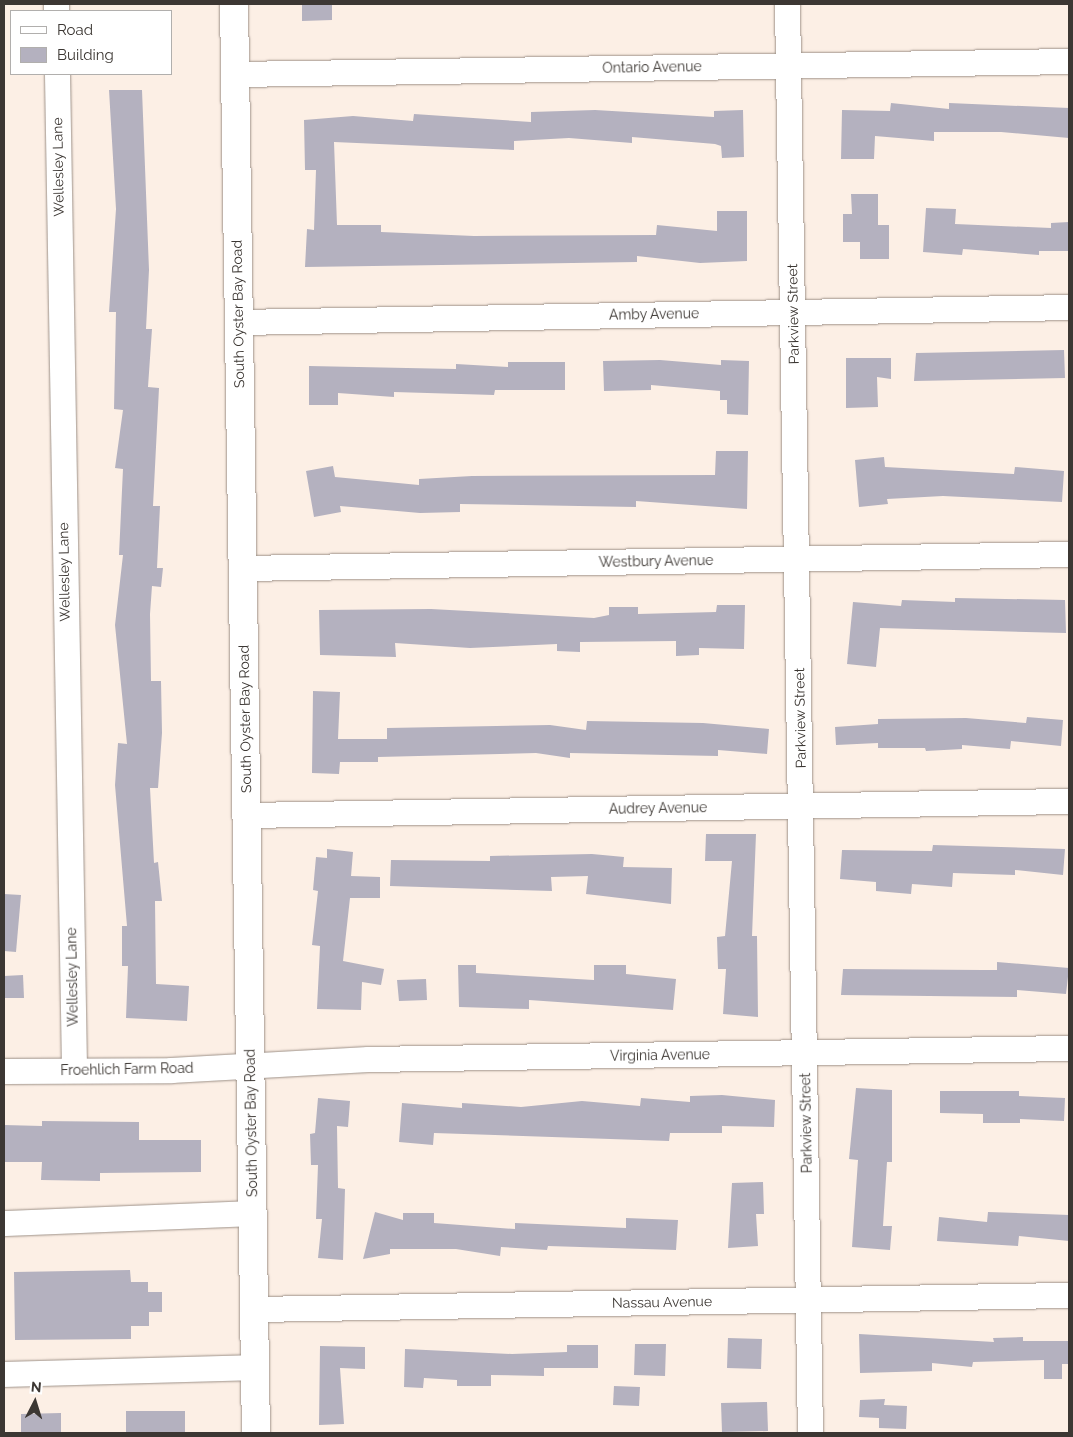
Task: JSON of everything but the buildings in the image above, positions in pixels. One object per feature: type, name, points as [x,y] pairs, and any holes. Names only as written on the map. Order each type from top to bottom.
[{"type":"main road","name":"South Oyster Bay Road","points":[[234,4],[256,1433]]},
{"type":"street","name":"Parkview Street","points":[[787,4],[810,1433]]},
{"type":"street","name":"Ontario Avenue","points":[[235,74],[1069,61]]},
{"type":"street","name":"Wellesley Lane","points":[[57,75],[74,1070]]},
{"type":"street","name":"Amby Avenue","points":[[238,322],[1069,307]]},
{"type":"street","name":"Westbury Avenue","points":[[242,568],[1069,554]]},
{"type":"street","name":"Audrey Avenue","points":[[247,815],[1069,801]]},
{"type":"street","name":"Virginia Avenue","points":[[250,1065],[1069,1048]]},
{"type":"street","name":"Froehlich Farm Road","points":[[4,1072],[250,1065]]},
{"type":"street","points":[[4,1223],[253,1213]]},
{"type":"street","name":"Nassau Avenue","points":[[255,1309],[1069,1295]]},
{"type":"street","points":[[4,1374],[255,1367]]}]
